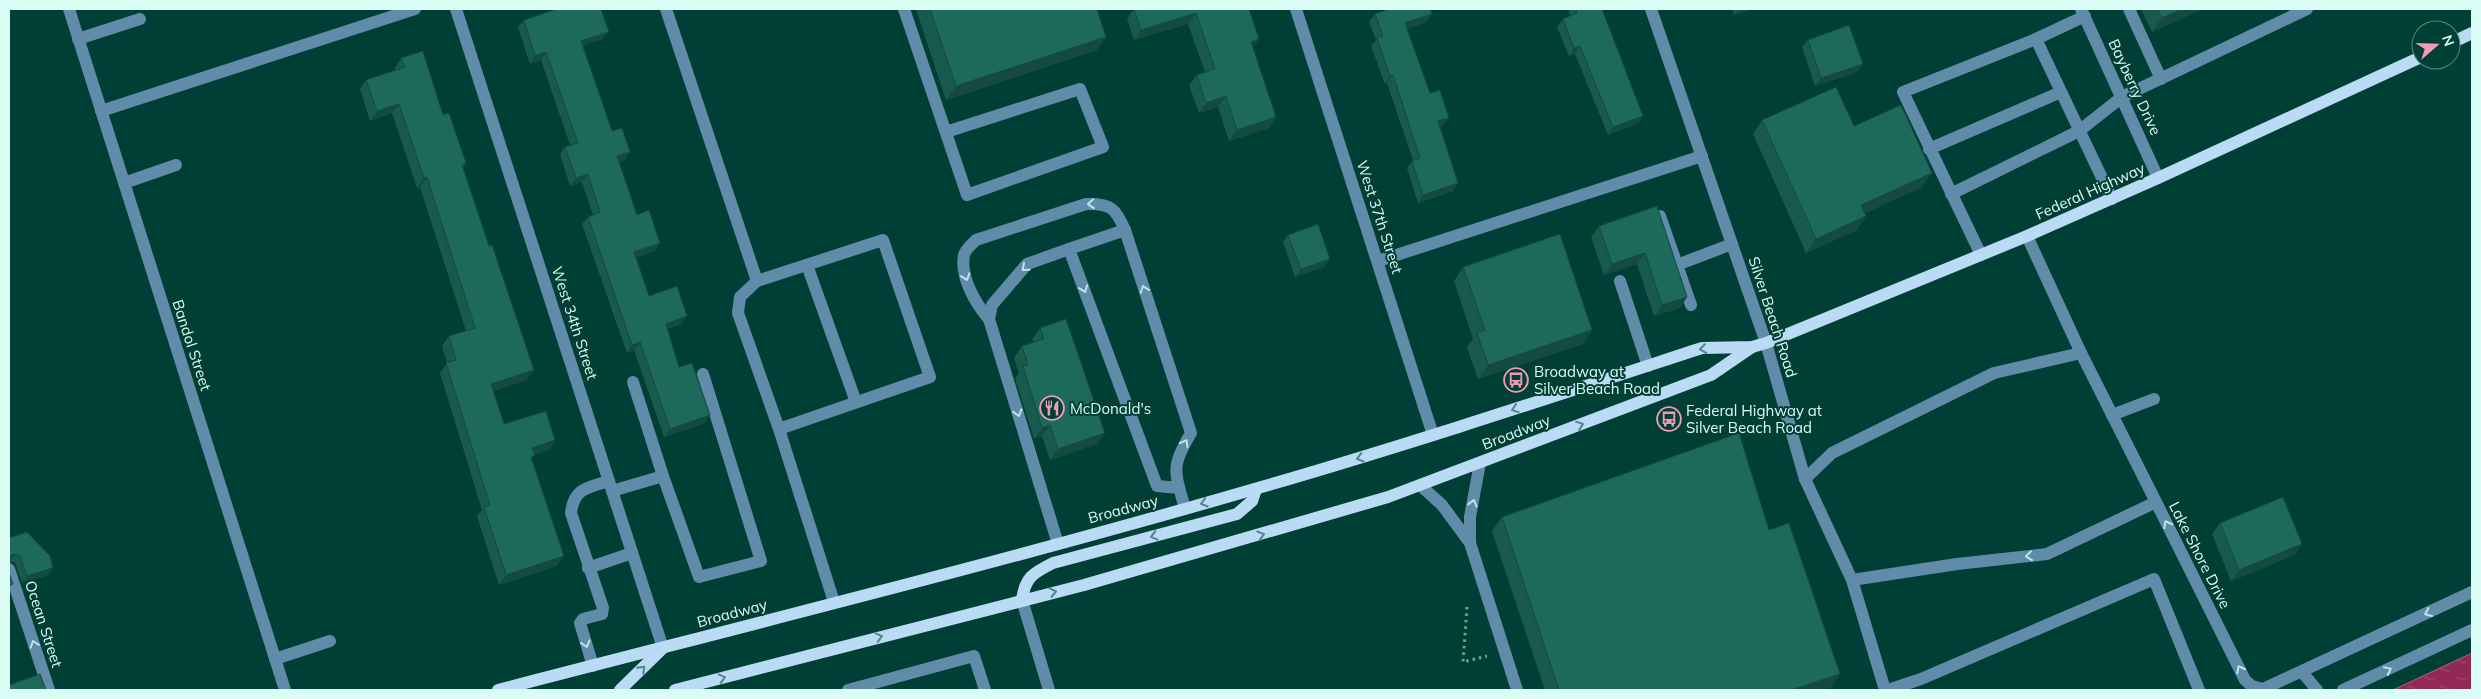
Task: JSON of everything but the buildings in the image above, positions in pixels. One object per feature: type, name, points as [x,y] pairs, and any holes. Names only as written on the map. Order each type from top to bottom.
[{"type":"main road","name":"Federal Highway","points":[[1766,342],[1981,256],[2112,199],[2411,62]]},
{"type":"main road","name":"Broadway","points":[[675,690],[1084,585],[1388,498],[1710,376],[1752,347],[1766,342]]},
{"type":"main road","name":"Broadway","points":[[498,690],[1058,544],[1256,489],[1433,435],[1702,348],[1752,347]]},
{"type":"main road","points":[[1022,600],[1027,580],[1039,570],[1053,563],[1237,514],[1252,501],[1256,489]]},
{"type":"main road","points":[[620,690],[663,648]]},
{"type":"street","name":"Bandol Street","points":[[69,9],[285,690]]},
{"type":"street","points":[[102,111],[415,9]]},
{"type":"street","name":"West 34th Street","points":[[456,9],[663,648]]},
{"type":"street","points":[[666,9],[758,281]]},
{"type":"street","points":[[904,9],[967,195],[1103,147],[1080,89],[946,132]]},
{"type":"street","name":"West 37th Street","points":[[1296,9],[1433,435]]},
{"type":"street","name":"Silver Beach Road","points":[[1651,9],[1766,342],[1805,479],[1852,580],[1887,690]]},
{"type":"street","points":[[2129,9],[2161,79]]},
{"type":"street","points":[[1951,194],[2079,131],[2122,97],[2307,9]]},
{"type":"street","points":[[1981,256],[1903,92],[2036,39],[2083,12]]},
{"type":"street","name":"Bayberry Drive","points":[[2083,12],[2158,178]]},
{"type":"street","points":[[78,39],[140,19]]},
{"type":"street","points":[[2036,39],[2112,199]]},
{"type":"street","points":[[1929,149],[2061,92]]},
{"type":"street","points":[[1378,261],[1702,156]]},
{"type":"street","points":[[124,183],[176,165]]},
{"type":"street","points":[[1058,544],[989,319],[976,305],[963,269],[964,253],[976,240],[1086,204],[1101,203],[1112,208],[1125,230],[1191,433],[1180,452],[1174,473],[1185,509]]},
{"type":"street","points":[[1660,216],[1691,305]]},
{"type":"street","points":[[989,319],[992,305],[1027,264],[1125,230]]},
{"type":"street","points":[[2027,236],[2081,353],[2156,502]]},
{"type":"street","points":[[779,429],[930,377],[883,240],[758,281],[740,297],[738,313],[779,429],[834,602]]},
{"type":"street","points":[[1677,265],[1732,244]]},
{"type":"street","points":[[1070,250],[1157,486],[1179,488]]},
{"type":"street","points":[[807,265],[856,402]]},
{"type":"street","points":[[1620,282],[1648,366]]},
{"type":"street","points":[[1805,479],[1832,453],[1994,373],[2081,353]]},
{"type":"street","points":[[632,382],[699,577],[762,561],[703,374]]},
{"type":"street","points":[[2112,415],[2154,399]]},
{"type":"street","points":[[1480,463],[1470,517],[1470,543],[1517,690]]},
{"type":"street","points":[[593,666],[580,622],[583,619],[602,614],[603,608],[571,513],[572,501],[577,493],[663,476]]},
{"type":"street","points":[[1420,485],[1442,505],[1470,543]]},
{"type":"street","name":"Lake Shore Drive","points":[[1852,580],[1957,564],[2046,554],[2156,502],[2245,680],[2252,686],[2262,690],[2472,592]]},
{"type":"street","points":[[588,568],[632,553]]},
{"type":"street","name":"Ocean Street","points":[[9,569],[49,690]]},
{"type":"street","points":[[1887,690],[1923,684],[2154,579],[2199,690]]},
{"type":"street","points":[[1022,600],[1050,690]]},
{"type":"street","points":[[2343,690],[2472,630]]},
{"type":"street","points":[[275,660],[330,641]]},
{"type":"street","points":[[848,690],[974,656],[985,690]]},
{"type":"street","points":[[2302,672],[2317,690]]},
{"type":"path","points":[[1467,607],[1462,662],[1488,656]]},
{"type":"water","points":[[2472,653],[2472,690],[2393,690]]},
{"type":"place","name":"Broadway at Silver Beach Road","points":[[1516,380]]},
{"type":"place","name":"McDonald's","points":[[1052,408]]},
{"type":"place","name":"Federal Highway at Silver Beach Road","points":[[1669,419]]}]
